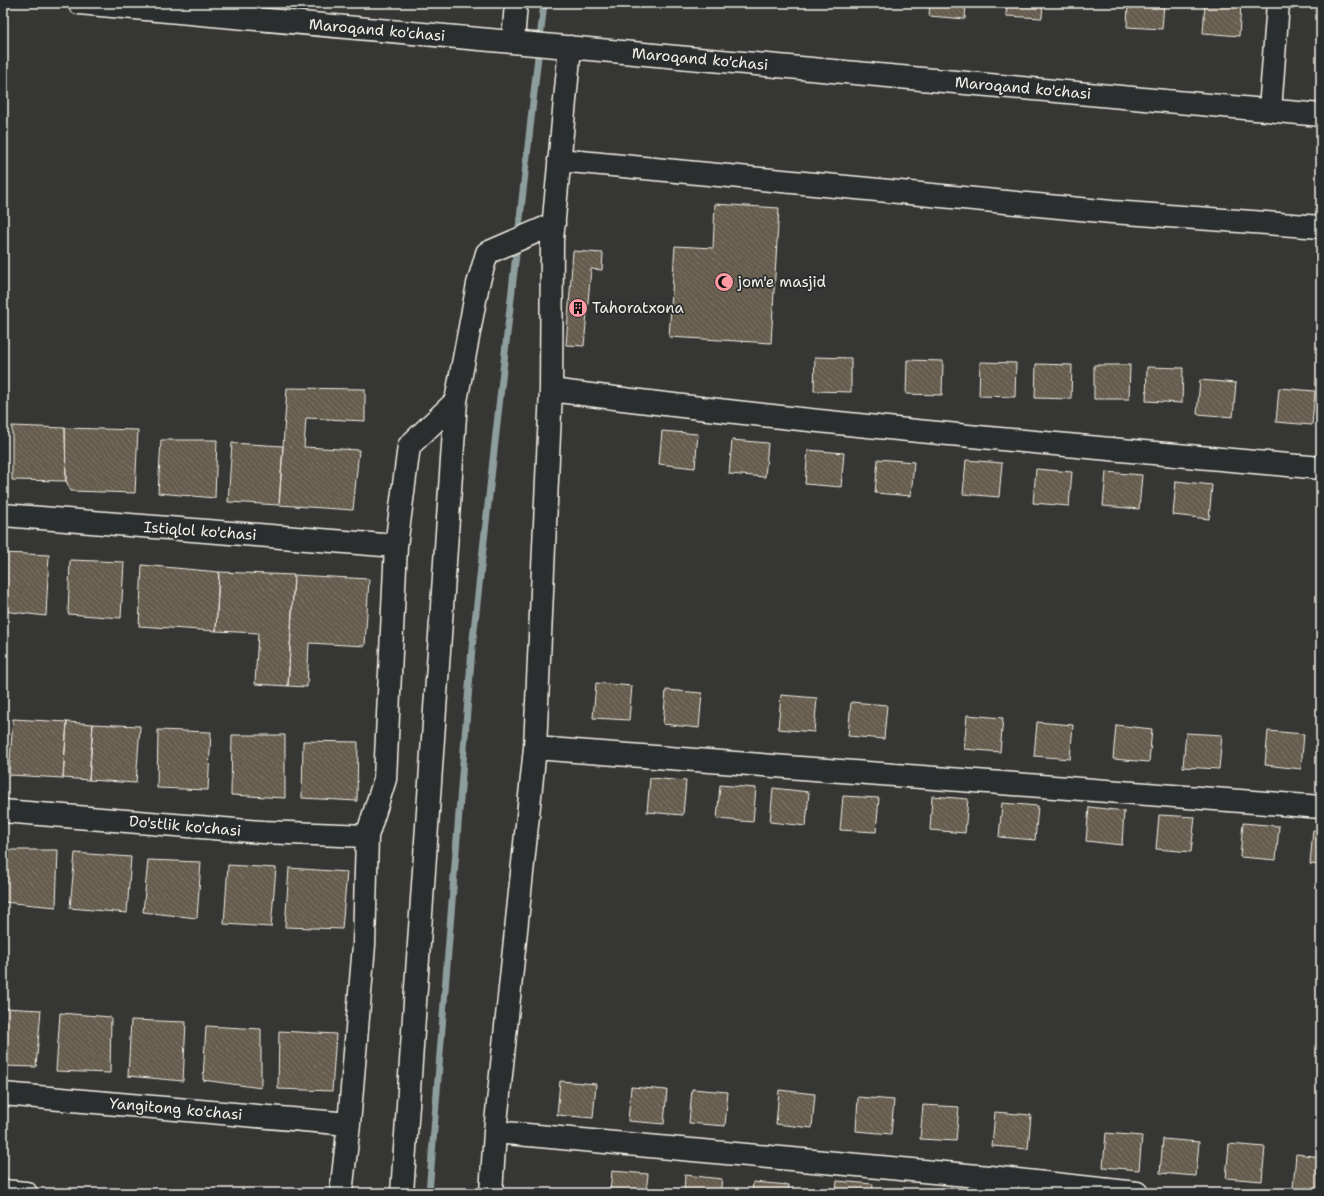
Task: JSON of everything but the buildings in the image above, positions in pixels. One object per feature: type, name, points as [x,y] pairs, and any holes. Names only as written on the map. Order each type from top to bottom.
[{"type":"street","name":"Maroqand ko'chasi","points":[[79,3],[1321,115]]},
{"type":"street","points":[[513,42],[516,3]]},
{"type":"street","points":[[1270,110],[1278,3]]},
{"type":"street","points":[[491,1193],[495,1132],[535,748],[551,390],[552,240],[570,47]]},
{"type":"street","points":[[559,160],[1112,212],[1321,227]]},
{"type":"street","points":[[402,1193],[456,401],[478,284],[487,253],[554,224]]},
{"type":"street","points":[[551,390],[687,408],[991,439],[1321,468]]},
{"type":"street","points":[[341,1193],[349,1124],[364,945],[367,836],[385,780],[396,546],[409,446],[456,401]]},
{"type":"street","name":"Istiqlol ko'chasi","points":[[3,515],[396,546]]},
{"type":"street","points":[[535,748],[1321,808]]},
{"type":"street","name":"Do'stlik ko'chasi","points":[[3,811],[262,832],[367,836]]},
{"type":"street","name":"Yangitong ko'chasi","points":[[3,1094],[349,1124]]},
{"type":"street","points":[[495,1132],[1000,1178],[1137,1193]]},
{"type":"street","points":[[3,1191],[26,1193]]},
{"type":"waterway","points":[[429,1193],[472,648],[544,3]]},
{"type":"place","name":"jom'e masjid","points":[[724,282]]},
{"type":"place","name":"Tahoratxona","points":[[578,308]]}]
